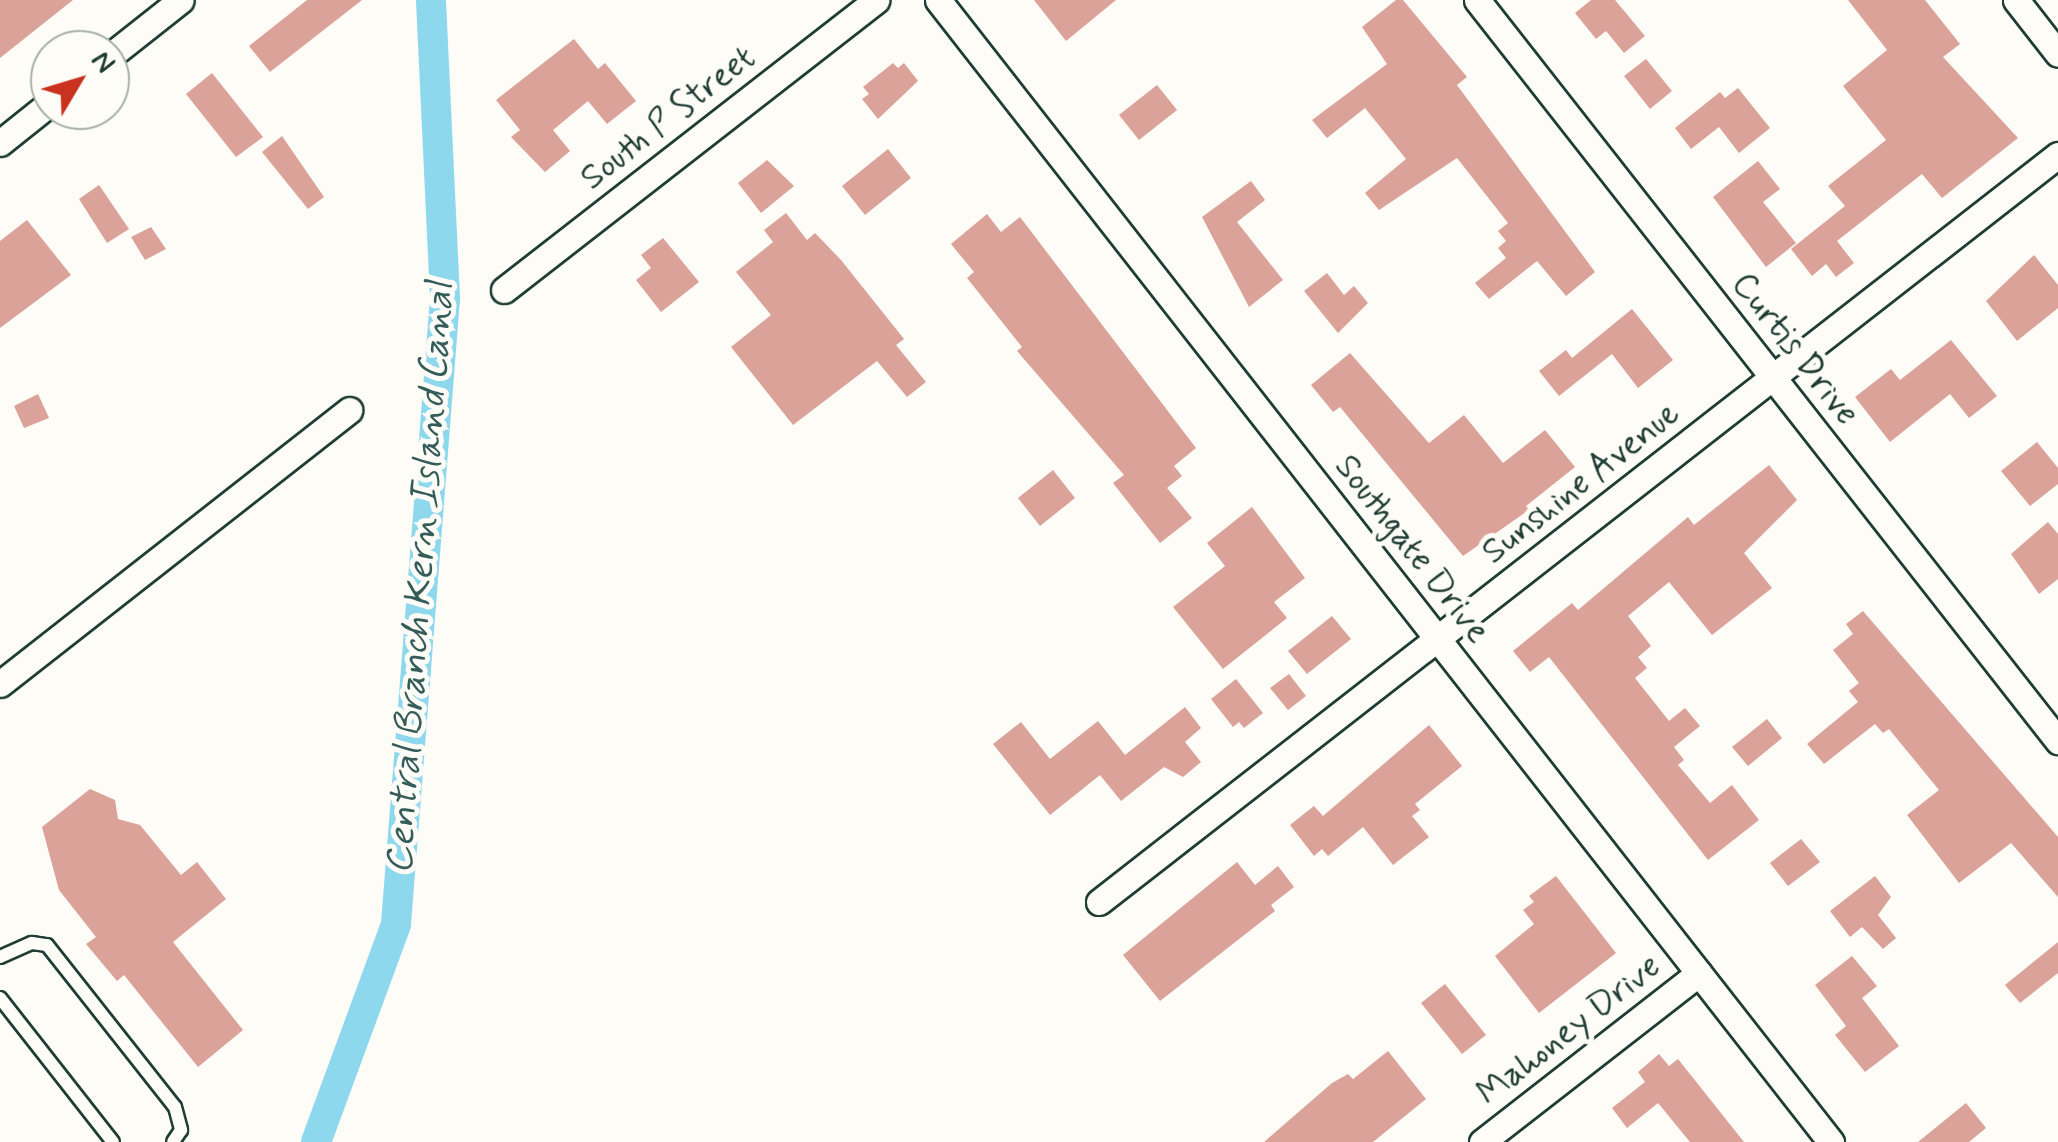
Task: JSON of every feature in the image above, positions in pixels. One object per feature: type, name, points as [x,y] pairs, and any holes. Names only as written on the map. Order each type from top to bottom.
[{"type":"street","points":[[130,40],[181,0]]},
{"type":"street","name":"South P Street","points":[[504,290],[876,0]]},
{"type":"street","name":"Southgate Drive","points":[[938,0],[1831,1142]]},
{"type":"street","name":"Curtis Drive","points":[[1477,0],[2058,741]]},
{"type":"street","points":[[2016,0],[2058,54]]},
{"type":"street","points":[[0,143],[30,119]]},
{"type":"street","name":"Sunshine Avenue","points":[[1099,902],[2058,155]]},
{"type":"street","points":[[0,684],[350,410]]},
{"type":"street","name":"Mahoney Drive","points":[[1482,1142],[1699,973]]},
{"type":"lane","points":[[0,957],[32,943],[47,946],[175,1107],[181,1130],[174,1142]]},
{"type":"lane","points":[[0,998],[113,1142]]},
{"type":"building","points":[[0,0],[73,0],[30,30],[30,34],[0,58]]},
{"type":"building","points":[[307,0],[362,0],[270,72],[249,46]]},
{"type":"building","points":[[1034,0],[1116,0],[1066,41]]},
{"type":"building","points":[[1396,0],[1403,0],[1467,77],[1457,85],[1595,272],[1566,296],[1537,261],[1489,299],[1475,283],[1506,258],[1498,248],[1506,241],[1498,231],[1508,223],[1457,158],[1379,210],[1365,193],[1406,159],[1365,108],[1327,138],[1312,120],[1387,64],[1362,27]]},
{"type":"building","points":[[1591,0],[1615,0],[1645,36],[1624,53],[1606,31],[1596,39],[1575,13]]},
{"type":"building","points":[[1848,0],[1925,0],[1960,44],[1943,57],[2018,138],[1942,198],[1922,174],[1837,241],[1854,263],[1836,277],[1826,264],[1812,276],[1791,249],[1845,206],[1828,186],[1886,140],[1843,86],[1887,50]]},
{"type":"building","points":[[574,39],[598,69],[605,63],[636,101],[607,124],[588,101],[553,130],[570,151],[545,172],[511,137],[520,130],[496,100]]},
{"type":"building","points":[[1646,59],[1672,91],[1650,109],[1624,76]]},
{"type":"building","points":[[893,63],[898,68],[904,63],[918,81],[878,119],[862,99],[869,94],[863,87]]},
{"type":"building","points":[[212,73],[263,137],[236,157],[186,94]]},
{"type":"building","points":[[1157,85],[1177,110],[1139,140],[1119,115]]},
{"type":"building","points":[[1738,88],[1770,128],[1739,153],[1719,127],[1691,149],[1675,128],[1720,92],[1725,98]]},
{"type":"building","points":[[282,136],[324,197],[308,209],[262,152]]},
{"type":"building","points":[[888,149],[911,178],[865,215],[842,186]]},
{"type":"building","points":[[767,160],[794,186],[761,213],[738,183]]},
{"type":"building","points":[[1758,161],[1780,189],[1763,202],[1796,243],[1766,267],[1713,197]]},
{"type":"building","points":[[1251,181],[1265,200],[1237,222],[1283,280],[1249,307],[1202,217]]},
{"type":"building","points":[[99,185],[129,229],[107,243],[79,199]]},
{"type":"building","points":[[786,213],[807,240],[815,233],[841,260],[904,339],[896,345],[926,382],[907,397],[877,361],[793,425],[731,347],[771,315],[736,272],[773,242],[764,230]]},
{"type":"building","points":[[987,214],[1001,232],[1020,217],[1196,448],[1174,466],[1182,476],[1167,488],[1192,518],[1160,543],[1113,483],[1124,475],[1017,351],[1022,347],[967,278],[974,272],[951,244]]},
{"type":"building","points":[[27,220],[71,275],[0,328],[0,241]]},
{"type":"building","points":[[151,227],[166,249],[145,260],[131,237]]},
{"type":"building","points":[[663,238],[699,282],[661,312],[636,280],[651,268],[641,255]]},
{"type":"building","points":[[2034,255],[2058,285],[2058,308],[2017,341],[1986,301]]},
{"type":"building","points":[[1327,273],[1344,295],[1354,286],[1368,303],[1338,333],[1304,291]]},
{"type":"building","points":[[1632,309],[1673,360],[1638,388],[1612,354],[1559,396],[1539,371],[1566,350],[1572,358]]},
{"type":"building","points":[[1951,340],[1997,396],[1969,418],[1950,394],[1890,442],[1855,397],[1891,369],[1900,380]]},
{"type":"building","points":[[1350,353],[1429,443],[1464,415],[1503,463],[1545,430],[1575,467],[1526,506],[1529,510],[1463,556],[1340,407],[1333,412],[1311,385]]},
{"type":"building","points":[[38,394],[49,418],[24,428],[14,406]]},
{"type":"building","points":[[2037,442],[2058,468],[2058,484],[2030,506],[2001,471]]},
{"type":"building","points":[[1769,465],[1797,500],[1744,553],[1772,588],[1712,635],[1669,582],[1628,616],[1651,646],[1638,657],[1647,668],[1635,678],[1669,721],[1685,708],[1700,726],[1674,747],[1684,760],[1678,765],[1710,803],[1732,785],[1759,820],[1708,860],[1549,657],[1530,672],[1513,651],[1572,603],[1578,610],[1688,517],[1694,525]]},
{"type":"building","points":[[1053,470],[1075,498],[1040,526],[1018,498]]},
{"type":"building","points":[[1252,507],[1305,578],[1274,602],[1287,618],[1223,669],[1173,607],[1225,566],[1207,543]]},
{"type":"building","points":[[2048,522],[2058,534],[2058,579],[2039,594],[2011,554]]},
{"type":"building","points":[[1863,611],[2058,837],[2058,897],[2011,843],[1959,883],[1907,815],[1939,790],[1889,729],[1883,733],[1875,724],[1824,764],[1807,744],[1858,702],[1849,691],[1859,683],[1833,650],[1853,634],[1846,624]]},
{"type":"building","points":[[1332,616],[1351,639],[1307,674],[1288,651]]},
{"type":"building","points":[[1289,674],[1306,696],[1288,710],[1270,688]]},
{"type":"building","points":[[1236,679],[1263,713],[1244,728],[1239,722],[1233,727],[1211,699]]},
{"type":"building","points":[[1185,707],[1201,728],[1185,742],[1201,762],[1183,777],[1164,767],[1121,801],[1100,775],[1050,815],[993,744],[1021,722],[1050,759],[1098,721],[1125,755]]},
{"type":"building","points":[[1767,719],[1782,738],[1748,766],[1732,747]]},
{"type":"building","points":[[1429,725],[1462,766],[1415,804],[1420,810],[1412,816],[1429,837],[1393,865],[1363,827],[1328,856],[1322,849],[1314,856],[1290,825],[1314,806],[1323,816]]},
{"type":"building","points":[[90,789],[115,800],[118,819],[140,825],[181,875],[197,862],[226,899],[173,942],[243,1030],[198,1067],[124,975],[117,981],[86,944],[96,937],[59,890],[42,827]]},
{"type":"building","points":[[1801,839],[1820,862],[1788,886],[1770,863]]},
{"type":"building","points":[[1237,862],[1255,885],[1278,866],[1294,887],[1271,905],[1275,911],[1160,1001],[1123,955]]},
{"type":"building","points":[[1556,876],[1616,953],[1539,1013],[1495,956],[1534,924],[1523,910],[1534,902],[1529,896]]},
{"type":"building","points":[[1875,876],[1891,897],[1878,915],[1896,938],[1883,949],[1862,927],[1850,937],[1830,911]]},
{"type":"building","points":[[2058,942],[2058,973],[2020,1003],[2005,985]]},
{"type":"building","points":[[1852,956],[1877,986],[1862,998],[1899,1046],[1865,1072],[1835,1035],[1846,1026],[1815,985]]},
{"type":"building","points":[[1445,984],[1486,1035],[1462,1054],[1421,1003]]},
{"type":"building","points":[[1388,1051],[1426,1099],[1373,1142],[1264,1142],[1332,1083],[1348,1074],[1353,1079]]},
{"type":"building","points":[[1659,1054],[1669,1066],[1678,1059],[1744,1142],[1690,1142],[1658,1103],[1627,1128],[1612,1108],[1645,1082],[1638,1072]]},
{"type":"building","points":[[1966,1103],[1986,1128],[1969,1142],[1918,1142]]},
{"type":"waterway","name":"Central Branch Kern Island Canal","points":[[316,1142],[396,924],[445,298],[431,0]]}]
